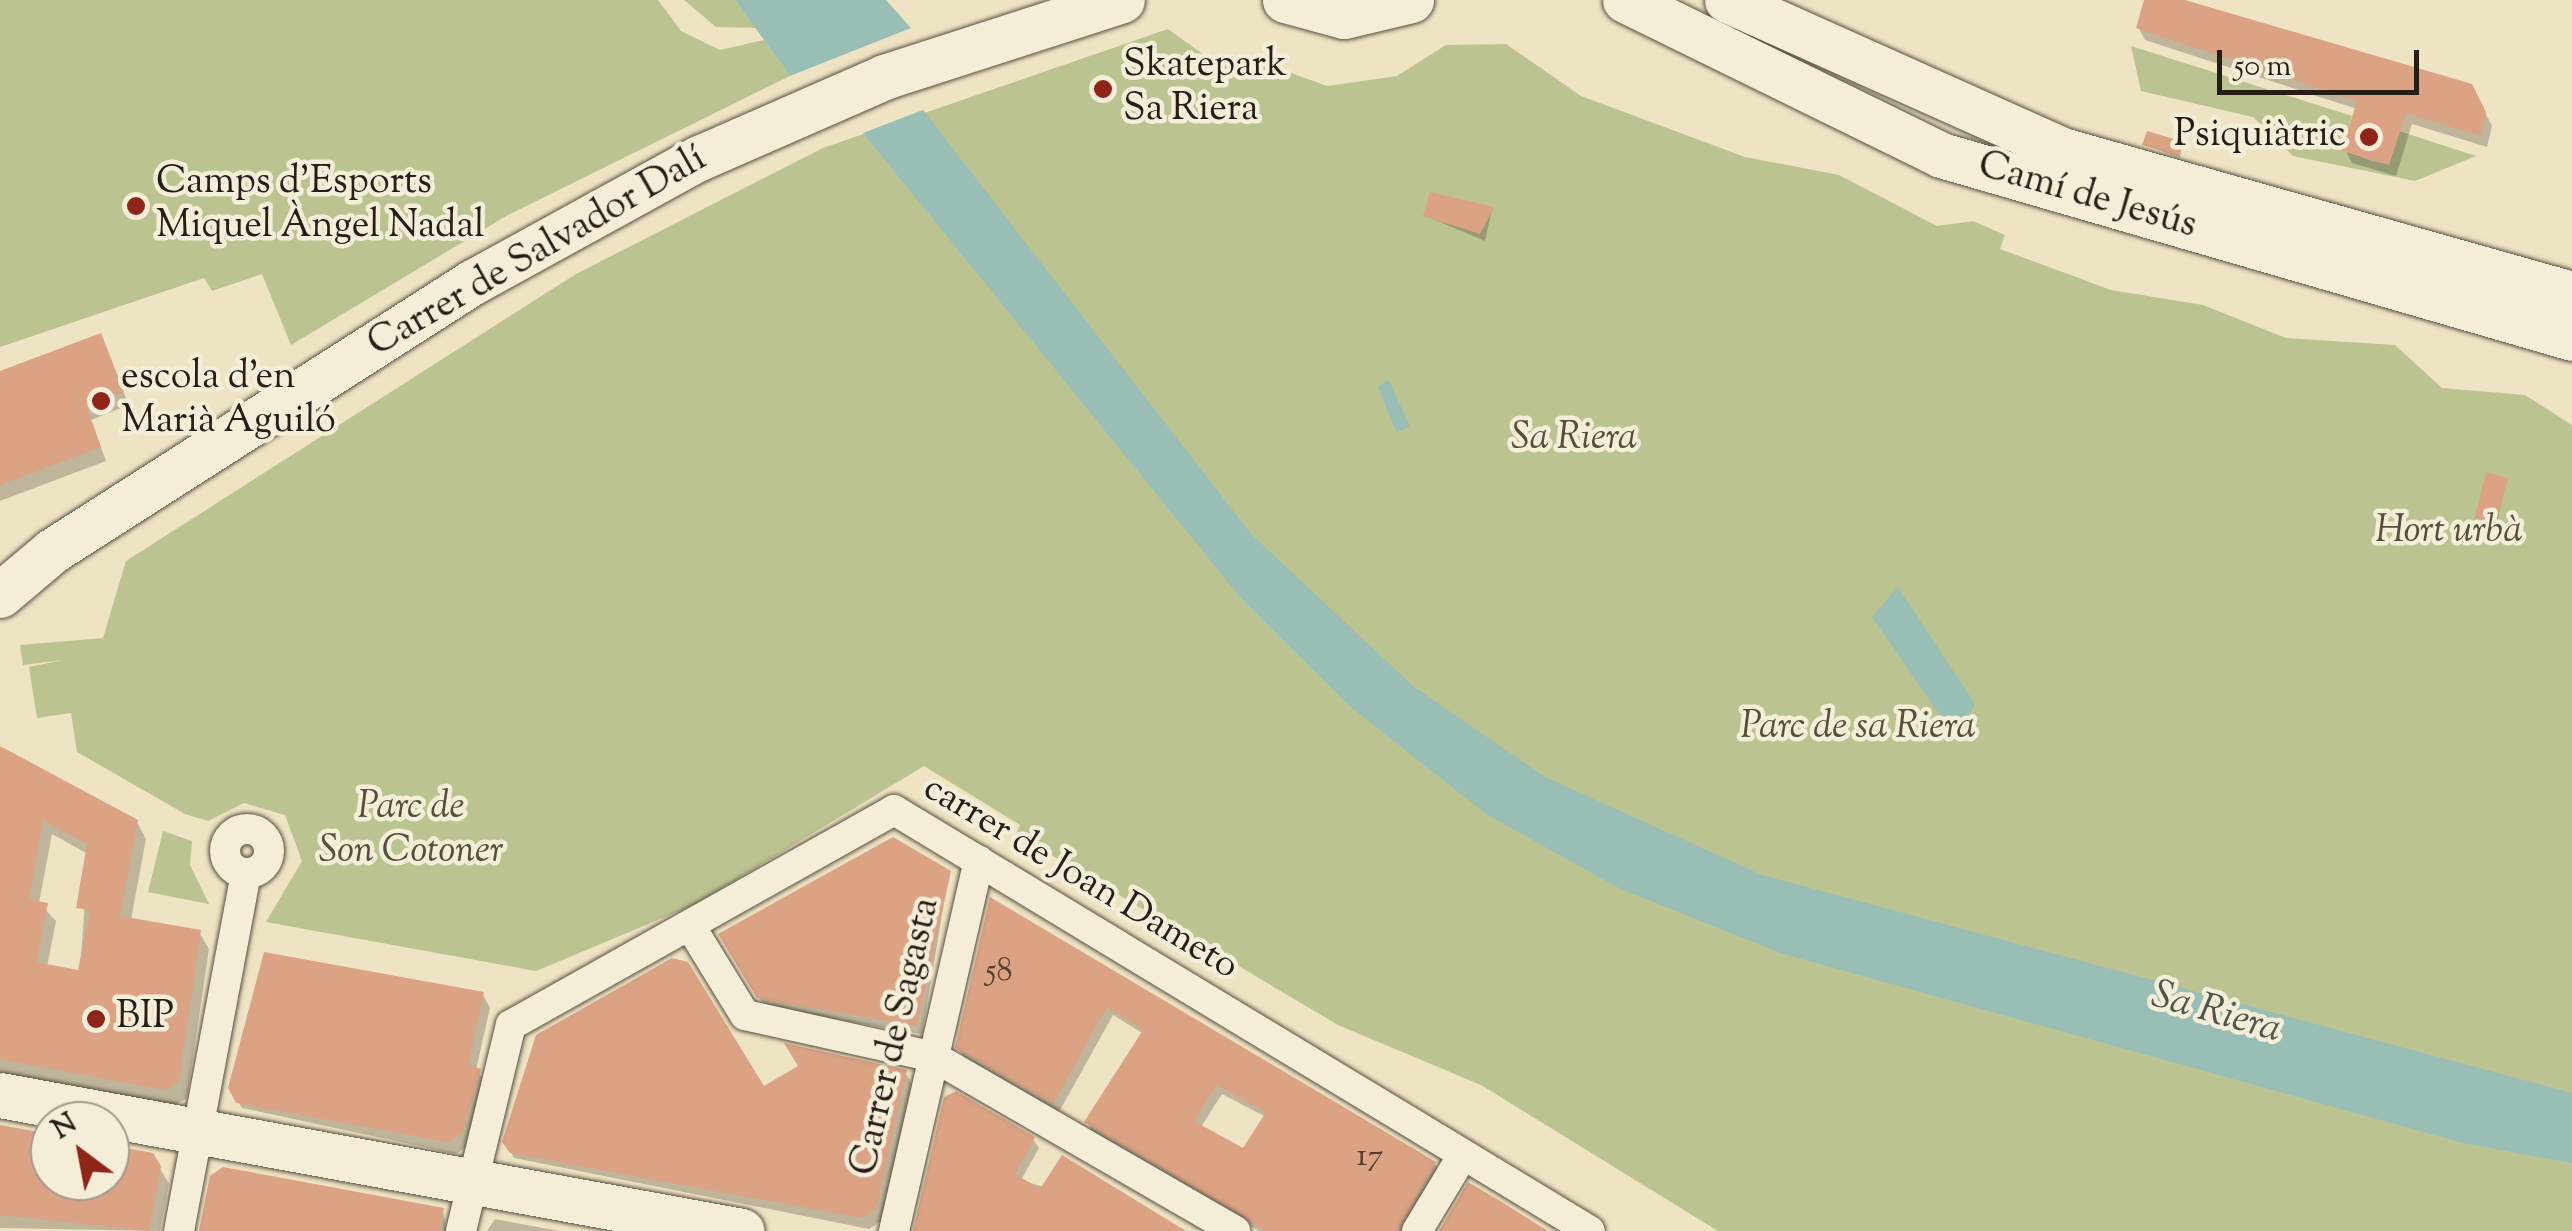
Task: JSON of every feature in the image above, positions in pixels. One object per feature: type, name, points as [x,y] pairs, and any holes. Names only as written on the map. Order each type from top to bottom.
[{"type":"street","name":"Carrer de Salvador Dalí","points":[[0,595],[52,552],[473,282],[699,158],[967,48],[1122,0]]},
{"type":"street","points":[[1285,0],[1344,16],[1411,0]]},
{"type":"street","name":"Camí de Jesús","points":[[1624,0],[1941,155],[2572,338]]},
{"type":"street","name":"Camí de Jesús","points":[[1727,0],[2062,150],[2572,294]]},
{"type":"street","name":"carrer de Joan Dameto","points":[[460,1231],[511,1024],[692,928],[894,810],[1461,1158],[1590,1231]]},
{"type":"street","name":"Carrer de Sagasta","points":[[894,1231],[979,861]]},
{"type":"street","points":[[179,1231],[246,874]]},
{"type":"street","points":[[692,928],[745,1015],[934,1056],[1235,1231]]},
{"type":"street","points":[[0,1095],[676,1226],[742,1231]]},
{"type":"street","points":[[1417,1231],[1461,1158]]},
{"type":"green space","points":[[0,0],[658,0],[681,31],[720,50],[764,40],[790,76],[508,215],[291,345],[262,274],[212,291],[204,278],[0,347]]},
{"type":"green space","points":[[684,0],[735,0],[756,28],[716,27]]},
{"type":"green space","name":"Parc de sa Riera","points":[[1168,29],[1211,60],[1250,58],[1327,86],[1397,76],[1446,45],[1506,44],[1581,96],[1745,157],[1839,175],[1937,226],[1973,221],[2005,235],[2000,249],[2111,290],[2203,305],[2286,338],[2395,345],[2442,388],[2525,395],[2572,425],[2572,1231],[1718,1231],[1481,1085],[1338,1025],[1016,834],[1020,825],[924,766],[694,905],[536,971],[266,922],[302,861],[285,815],[244,803],[208,821],[185,814],[77,752],[71,713],[37,718],[29,667],[63,660],[23,665],[20,645],[103,638],[126,561],[576,274],[823,148]]},
{"type":"green space","points":[[2131,46],[2352,116],[2343,150],[2372,161],[2389,164],[2399,131],[2476,156],[2415,181],[2293,156],[2253,117],[2141,91]]},
{"type":"green space","points":[[163,831],[192,841],[190,865],[209,904],[148,892]]},
{"type":"water","points":[[735,0],[886,0],[911,28],[790,76]]},
{"type":"water","name":"Sa Riera","points":[[923,110],[1251,534],[1413,686],[1545,777],[1762,875],[2572,1093],[2572,1163],[2463,1143],[1780,953],[1619,888],[1486,814],[1352,708],[1240,597],[863,133]]},
{"type":"water","points":[[1389,380],[1410,427],[1396,432],[1378,386]]},
{"type":"water","points":[[1898,587],[1975,704],[1957,740],[1872,617]]},
{"type":"building","points":[[2144,0],[2185,0],[2472,84],[2486,112],[2481,136],[2406,113],[2389,165],[2342,151],[2357,101],[2136,28]]},
{"type":"building","points":[[2147,131],[2184,142],[2179,156],[2142,145]]},
{"type":"building","points":[[1430,192],[1494,207],[1480,234],[1423,216]]},
{"type":"building","points":[[101,333],[124,392],[86,406],[101,447],[0,485],[0,371]]},
{"type":"building","points":[[2486,472],[2508,478],[2495,526],[2474,520]]},
{"type":"building","points":[[0,746],[138,820],[120,916],[201,930],[179,1081],[165,1090],[0,1059]],"holes":[[[43,820],[87,844],[76,908],[90,910],[78,970],[36,962],[48,903],[29,899]]]},
{"type":"building","points":[[893,837],[951,871],[917,1026],[757,998],[718,934]]},
{"type":"building","points":[[990,897],[1436,1162],[1398,1231],[1266,1231],[1084,1122],[1143,1030],[1107,1007],[1053,1104],[955,1048]],"holes":[[[1217,1085],[1266,1112],[1243,1148],[1194,1121]]]},
{"type":"building","points":[[264,952],[484,992],[468,1064],[481,1069],[462,1133],[448,1142],[236,1103],[228,1088]]},
{"type":"building","points":[[672,958],[688,962],[764,1086],[798,1066],[784,1043],[907,1070],[876,1209],[862,1218],[510,1153],[502,1142],[536,1035]]},
{"type":"building","points":[[956,1091],[1035,1137],[1015,1174],[1040,1189],[1062,1155],[1186,1231],[913,1231],[944,1097]]},
{"type":"building","points":[[0,1125],[30,1130],[30,1201],[130,1201],[130,1149],[153,1153],[161,1166],[149,1231],[0,1215]]},
{"type":"building","points":[[223,1167],[444,1208],[439,1231],[199,1231],[210,1176]]},
{"type":"building","points":[[1468,1182],[1500,1201],[1548,1231],[1439,1231]]},
{"type":"place","name":"Skatepark Sa Riera","points":[[1103,89]]},
{"type":"place","name":"Psiquiàtric","points":[[2369,137]]},
{"type":"place","name":"Camps d'Esports Miquel Àngel Nadal","points":[[136,206]]},
{"type":"place","name":"escola d'en Marià Aguiló","points":[[101,401]]},
{"type":"place","name":"BIP","points":[[96,1019]]},
{"type":"park label","name":"Hort urbà","points":[[2449,533]]},
{"type":"park label","name":"Parc de Son Cotoner","points":[[411,831]]}]
